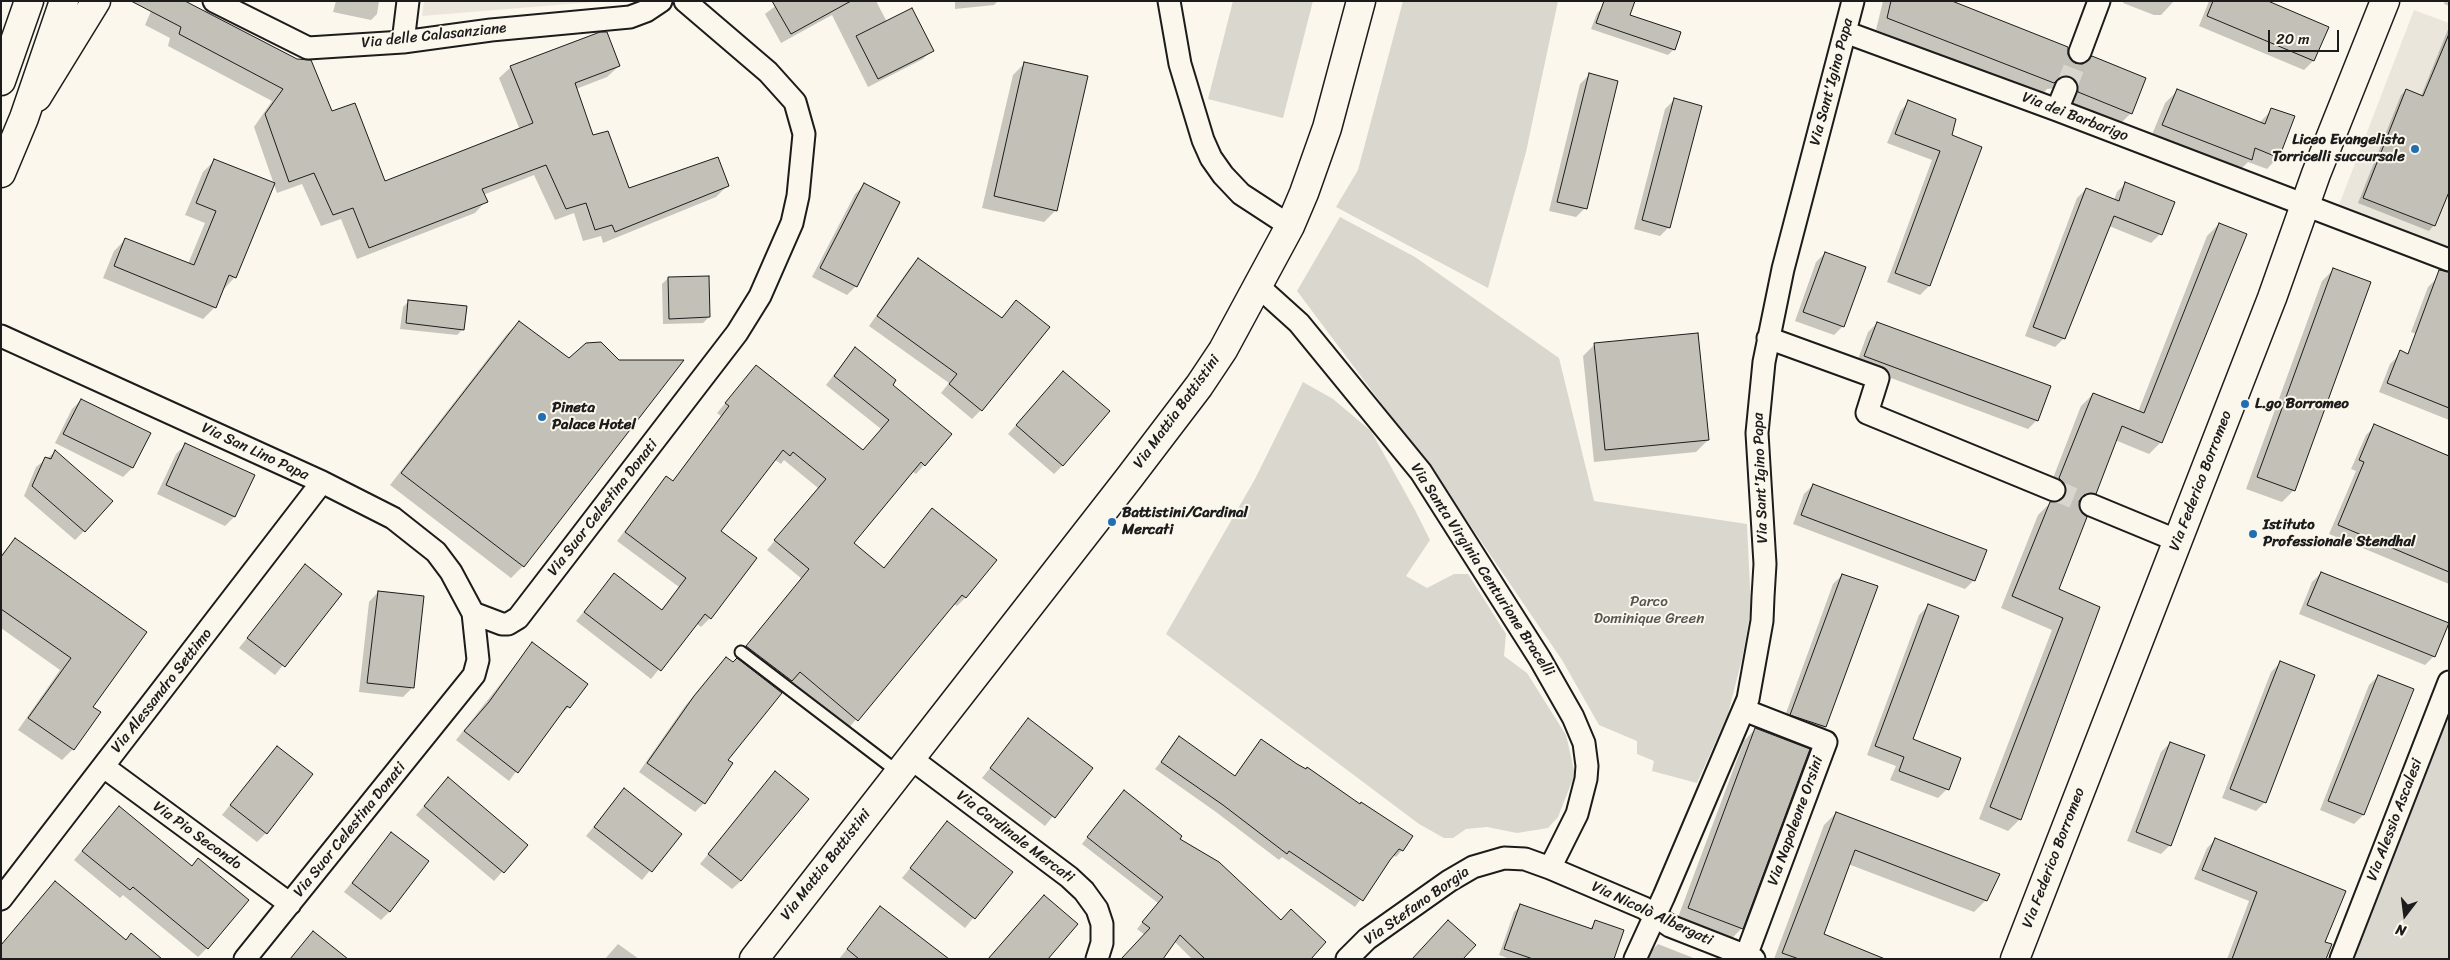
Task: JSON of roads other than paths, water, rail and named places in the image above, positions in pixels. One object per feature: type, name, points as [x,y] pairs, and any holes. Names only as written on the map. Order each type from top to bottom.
[{"type":"main road","points":[[1,81],[29,1]]},
{"type":"main road","points":[[1,174],[24,118],[64,1]]},
{"type":"main road","points":[[24,118],[96,1]]},
{"type":"main road","name":"Via Mattia Battistini","points":[[754,959],[1188,399],[1223,350],[1290,226],[1315,164],[1327,128],[1361,1]]},
{"type":"main road","name":"Via Federico Borromeo","points":[[2015,959],[2272,298],[2304,205],[2385,1]]},
{"type":"street","name":"Via delle Calasanziane","points":[[214,1],[308,48],[402,42],[492,30],[630,16],[646,11],[661,1]]},
{"type":"street","points":[[402,42],[408,1]]},
{"type":"street","name":"Via Suor Celestina Donati","points":[[473,613],[485,620],[502,624],[508,624],[518,618],[737,333],[764,288],[792,224],[798,196],[804,134],[795,102],[768,72],[685,1]]},
{"type":"street","points":[[1169,1],[1180,64],[1203,140],[1212,158],[1223,175],[1241,194],[1258,207],[1290,226]]},
{"type":"street","name":"Via Sant'Igino Papa","points":[[1635,959],[1656,916],[1744,710],[1751,684],[1762,613],[1764,564],[1757,433],[1768,338],[1782,269],[1853,1]]},
{"type":"street","points":[[2080,52],[2099,1]]},
{"type":"street","name":"Via dei Barbarigo","points":[[1845,32],[2057,110],[2449,260]]},
{"type":"street","points":[[2057,110],[2066,88]]},
{"type":"street","name":"Via Santa Virginia Centurione Bracelli","points":[[1258,286],[1299,323],[1422,472],[1540,659],[1573,717],[1584,743],[1587,766],[1586,779],[1577,814],[1550,868]]},
{"type":"street","name":"Via San Lino Papa","points":[[1,336],[322,482],[393,518],[436,552],[446,564],[473,613]]},
{"type":"street","points":[[1768,338],[1878,378],[1867,413],[2054,490]]},
{"type":"street","name":"Via Alessandro Settimo","points":[[1,899],[322,482]]},
{"type":"street","points":[[2091,505],[2178,541]]},
{"type":"street","name":"Via Suor Celestina Donati","points":[[245,959],[474,675],[478,660],[473,613]]},
{"type":"street","name":"Via Alessio Ascalesi","points":[[2341,959],[2449,682]]},
{"type":"street","name":"Via Napoleone Orsini","points":[[1744,710],[1826,742],[1750,957]]},
{"type":"street","name":"Via Cardinale Mercati","points":[[904,764],[1069,877],[1084,891],[1097,909],[1102,924],[1102,944],[1097,959]]},
{"type":"street","name":"Via Pio Secondo","points":[[104,767],[290,904]]},
{"type":"street","name":"Via Stefano Borgia","points":[[1347,959],[1367,939],[1449,881],[1473,867],[1492,860],[1518,858],[1550,868]]},
{"type":"street","name":"Via Nicolò Albergati","points":[[1550,868],[1644,908],[1670,926],[1750,957]]},
{"type":"lane","points":[[741,652],[904,764]]},
{"type":"tunnel","points":[[2066,88],[2080,52]]},
{"type":"tunnel","points":[[2054,490],[2091,505]]},
{"type":"place","name":"Liceo Evangelista Torricelli succursale","points":[[2415,149]]},
{"type":"place","name":"L.go Borromeo","points":[[2245,404]]},
{"type":"place","name":"Pineta Palace Hotel","points":[[542,417]]},
{"type":"place","name":"Battistini/Cardinal Mercati","points":[[1112,522]]},
{"type":"place","name":"Istituto Professionale Stendhal","points":[[2253,534]]},
{"type":"park label","name":"Parco Dominique Green","points":[[1649,610]]}]
